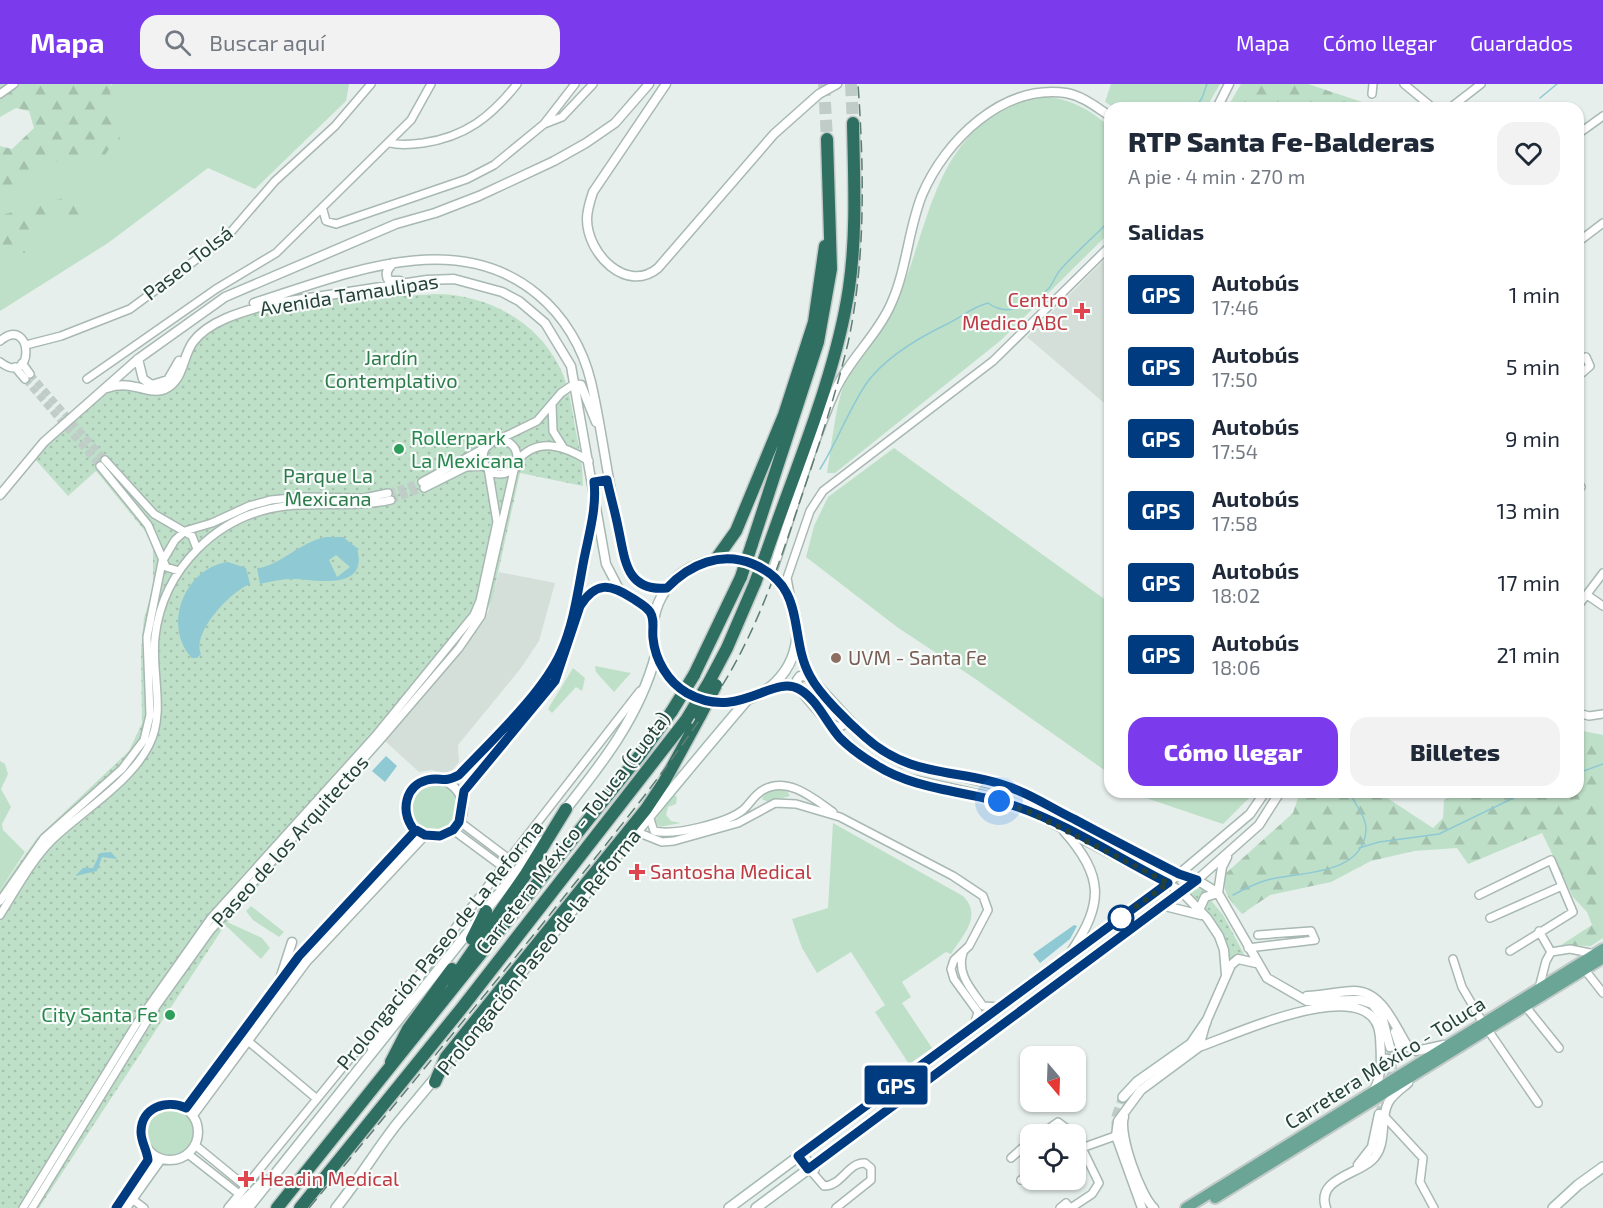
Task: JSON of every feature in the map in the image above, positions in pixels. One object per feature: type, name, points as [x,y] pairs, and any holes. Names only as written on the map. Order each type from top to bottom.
[{"type":"highway","points":[[435,1082],[446,1057],[646,809],[664,782],[700,716],[766,554],[835,349],[849,288],[855,196],[853,123]]},
{"type":"highway","name":"Carretera México - Toluca (Cuota)","points":[[278,1208],[640,755],[672,711],[694,675],[741,577],[818,342],[831,269],[827,139]]},
{"type":"highway","points":[[716,560],[736,531],[784,415],[814,322],[831,212]]},
{"type":"highway","name":"Carretera México - Toluca (Cuota)","points":[[300,1208],[461,1009],[713,683]]},
{"type":"highway","points":[[432,1018],[442,994],[526,874],[566,809]]},
{"type":"highway","points":[[387,1073],[397,1047],[458,962],[486,911]]},
{"type":"main road","points":[[716,560],[735,560],[754,564],[771,575],[791,600],[798,625],[798,638],[788,668],[766,691],[747,700],[715,703],[692,696],[673,682],[656,654],[652,637],[654,619],[667,588],[689,569],[716,560]]},
{"type":"main road","name":"Prolongación Paseo de la Reforma","points":[[248,1208],[486,911],[612,748],[630,719],[649,680],[656,654]]},
{"type":"main road","name":"Prolongación Paseo de la Reforma","points":[[336,1208],[399,1121],[435,1082],[649,816],[747,700]]},
{"type":"main road","points":[[729,1208],[1002,1008],[1179,874]]},
{"type":"main road","points":[[756,1208],[1197,880]]},
{"type":"main road","name":"Carretera México - Toluca","points":[[1186,1208],[1450,1043],[1526,1007],[1585,970],[1600,954]]},
{"type":"main road","name":"Carretera México - Toluca","points":[[1199,1208],[1419,1072],[1539,988],[1600,954]]},
{"type":"main road","points":[[356,1075],[384,1026],[432,957]]},
{"type":"main road","points":[[1122,1097],[1137,1082],[1191,1044],[1206,1022]]},
{"type":"main road","points":[[1553,1208],[1578,1185],[1603,1167]]},
{"type":"main road","points":[[237,1208],[254,1189],[277,1172]]},
{"type":"street","points":[[0,94],[14,84]]},
{"type":"street","name":"Paseo Tolsá","points":[[26,345],[61,336],[130,309],[180,272],[230,233],[275,181],[335,126],[371,84]]},
{"type":"street","points":[[87,379],[216,289],[276,253],[390,143],[411,120],[431,84]]},
{"type":"street","points":[[390,143],[400,146],[443,140],[466,131],[492,110],[517,84]]},
{"type":"street","points":[[322,210],[326,221],[336,224],[467,179],[494,165],[544,124],[575,84]]},
{"type":"street","points":[[544,124],[562,117],[578,104],[593,84]]},
{"type":"street","name":"Avenida Tamaulipas","points":[[0,495],[44,442],[138,359],[225,297],[377,231],[479,196],[562,156],[615,123],[649,84]]},
{"type":"street","points":[[666,84],[593,192],[588,206],[586,221],[592,242],[615,270],[630,278],[651,274],[658,268],[774,134],[819,94],[837,84]]},
{"type":"street","points":[[1220,102],[1229,84]]},
{"type":"street","points":[[1372,94],[1373,84]]},
{"type":"street","points":[[1404,84],[1426,102]]},
{"type":"street","points":[[1458,102],[1480,84]]},
{"type":"street","points":[[771,575],[835,391],[852,361],[892,303],[922,195],[951,146],[992,108],[1037,90],[1069,93],[1104,113]]},
{"type":"street","points":[[641,92],[653,101]]},
{"type":"street","points":[[1584,130],[1603,116]]},
{"type":"street","points":[[1584,237],[1603,223]]},
{"type":"street","points":[[791,600],[787,578],[810,511],[823,491],[993,361],[1104,252]]},
{"type":"street","name":"Avenida Tamaulipas","points":[[138,359],[142,379],[152,385],[163,383],[173,374],[184,344],[200,329],[244,307],[394,262],[429,258],[460,261],[508,274],[526,285],[555,309],[584,359],[609,488],[628,570],[634,578],[649,588],[667,588]]},
{"type":"street","points":[[394,262],[387,270],[389,281],[427,280]]},
{"type":"street","points":[[329,296],[327,289],[335,279]]},
{"type":"street","name":"Avenida Tamaulipas","points":[[107,388],[126,383],[151,391],[166,388],[178,376],[190,346],[203,332],[246,311],[427,280],[454,279],[502,292],[545,323],[568,358],[596,497],[606,564],[619,589],[648,609],[654,619]]},
{"type":"street","points":[[545,323],[560,335],[569,332]]},
{"type":"street","points":[[0,341],[9,336],[16,336],[26,345],[27,356],[19,365],[7,367],[0,362]]},
{"type":"street","points":[[1584,358],[1586,357],[1590,366],[1584,371]]},
{"type":"street","points":[[19,365],[28,376]]},
{"type":"street","points":[[589,462],[564,447],[546,445],[532,448],[502,474],[487,467],[471,465],[423,485],[496,441],[537,421],[561,393],[574,384],[581,385],[590,411],[599,427]]},
{"type":"street","points":[[552,405],[553,430],[564,447]]},
{"type":"street","points":[[496,441],[505,441],[512,446],[517,453],[515,464]]},
{"type":"street","points":[[487,467],[484,456],[488,446]]},
{"type":"street","points":[[179,571],[169,569],[162,562],[148,525],[103,463],[154,514],[194,538],[197,549]]},
{"type":"street","name":"Paseo de los Arquitectos","points":[[32,1208],[137,1023],[219,914],[459,648],[484,610],[515,464]]},
{"type":"street","name":"Paseo de los Arquitectos","points":[[412,698],[477,609],[497,522],[487,467]]},
{"type":"street","points":[[0,901],[44,838],[122,769],[147,741],[150,715],[147,637],[162,562],[168,549],[185,531],[249,506],[271,500],[301,497],[389,496],[366,505],[298,505],[265,510],[225,526],[197,549],[179,571],[164,600],[156,630],[154,651],[157,713],[147,741],[128,773],[43,850],[0,915]]},
{"type":"street","points":[[446,781],[459,775],[543,682],[561,652],[575,606],[596,497]]},
{"type":"street","points":[[1584,599],[1603,573]]},
{"type":"street","points":[[462,799],[469,785],[555,681],[579,607],[585,598],[598,588],[619,589]]},
{"type":"street","points":[[1587,595],[1603,606]]},
{"type":"street","points":[[798,638],[810,677],[865,737],[902,763],[924,770],[979,779],[1017,790],[1153,861],[1197,880],[1218,893],[1256,963],[1267,978],[1306,1001],[1360,1000],[1372,1004],[1382,1016],[1390,1047]]},
{"type":"street","points":[[810,677],[800,676],[797,680],[799,689],[841,738],[876,765],[897,776],[982,795],[1030,812],[1181,891],[1207,918],[1219,936],[1224,950],[1226,975]]},
{"type":"street","name":"Prolongación Paseo de La Reforma","points":[[228,1208],[432,957],[649,680]]},
{"type":"street","points":[[766,691],[784,685],[799,689]]},
{"type":"street","points":[[1584,715],[1603,714]]},
{"type":"street","points":[[828,723],[839,727],[843,725],[845,716]]},
{"type":"street","points":[[437,779],[446,781],[462,799],[463,812],[459,822],[453,830],[440,836],[425,835],[416,830],[406,814],[408,796],[419,783],[437,779]]},
{"type":"street","points":[[649,816],[654,831],[672,833],[707,824],[742,810],[757,794],[774,786],[794,788],[840,817],[953,876],[983,896],[987,902],[987,917],[963,953],[954,960],[951,969],[954,979],[978,1012],[974,1028]]},
{"type":"street","points":[[789,803],[794,794],[794,788]]},
{"type":"street","points":[[757,794],[761,804],[766,806]]},
{"type":"street","points":[[1030,812],[1036,807],[1033,798]]},
{"type":"street","points":[[1179,874],[1250,814],[1261,798]]},
{"type":"street","points":[[1197,880],[1259,825],[1276,798]]},
{"type":"street","points":[[633,836],[642,834],[662,842],[674,841],[738,823],[766,806],[777,803],[789,803],[840,817]]},
{"type":"street","points":[[459,822],[509,859]]},
{"type":"street","points":[[1059,826],[1085,857],[1096,886],[1096,897],[1088,926],[1066,959]]},
{"type":"street","points":[[186,1108],[299,956],[416,830]]},
{"type":"street","points":[[453,830],[503,867]]},
{"type":"street","points":[[193,1115],[306,962],[425,835]]},
{"type":"street","points":[[1218,893],[1222,867],[1228,854]]},
{"type":"street","points":[[1479,894],[1551,860],[1573,912],[1510,951]]},
{"type":"street","points":[[1147,872],[1153,861]]},
{"type":"street","points":[[1490,918],[1562,886]]},
{"type":"street","points":[[1199,910],[1205,897],[1218,893]]},
{"type":"street","points":[[1161,905],[1190,911],[1207,918]]},
{"type":"street","points":[[1248,948],[1315,940],[1311,931],[1258,935]]},
{"type":"street","points":[[1539,931],[1551,952]]},
{"type":"street","points":[[279,984],[292,942]]},
{"type":"street","points":[[1551,952],[1570,949],[1600,954]]},
{"type":"street","points":[[1539,988],[1546,961],[1551,952]]},
{"type":"street","points":[[963,953],[961,972],[983,1006],[1002,1008]]},
{"type":"street","points":[[1198,1047],[1205,1034],[1206,1022],[1226,975],[1238,959],[1256,963]]},
{"type":"street","points":[[1453,959],[1462,987],[1485,1026],[1538,1103]]},
{"type":"street","points":[[1585,970],[1603,993]]},
{"type":"street","points":[[1296,995],[1360,992],[1379,1001],[1408,1047],[1416,1051],[1450,1043]]},
{"type":"street","points":[[1149,1207],[1120,1135],[1125,1111],[1141,1090],[1198,1047],[1304,1011],[1348,1005],[1369,1011],[1379,1029],[1380,1079],[1374,1090]]},
{"type":"street","points":[[1526,1007],[1560,1048]]},
{"type":"street","points":[[1381,1058],[1394,1060],[1399,1055],[1400,1047],[1388,1014]]},
{"type":"street","points":[[248,1041],[318,1099]]},
{"type":"street","points":[[1326,1208],[1323,1196],[1325,1191],[1369,1153],[1388,1103],[1419,1072]]},
{"type":"street","points":[[116,1208],[148,1160],[147,1149],[143,1142],[142,1124],[152,1109],[169,1103],[186,1108],[193,1115],[198,1130],[195,1145],[188,1154],[179,1159],[161,1159],[147,1149]]},
{"type":"street","points":[[1382,1116],[1423,1158],[1420,1182],[1434,1208]]},
{"type":"street","name":"Paseo de los Arquitectos","points":[[23,1208],[76,1130]]},
{"type":"street","points":[[1086,1146],[1120,1135]]},
{"type":"street","points":[[195,1145],[245,1186]]},
{"type":"street","points":[[1011,1158],[1020,1150]]},
{"type":"street","points":[[188,1154],[239,1194]]},
{"type":"street","points":[[800,1154],[821,1180],[830,1186],[858,1163],[868,1165],[873,1173],[871,1180],[836,1208]]},
{"type":"street","points":[[1060,1208],[1066,1203],[1071,1208],[1092,1194],[1099,1183],[1086,1154]]},
{"type":"street","points":[[126,1208],[161,1159]]},
{"type":"street","points":[[132,1199],[144,1208]]},
{"type":"shaded area","name":"Centro Medico ABC","points":[[1104,260],[1104,403],[1027,337]]},
{"type":"shaded area","points":[[499,572],[555,583],[539,641],[521,668],[458,745],[459,762],[449,774],[431,770],[419,772],[385,741],[476,633],[488,612]]},
{"type":"green space","points":[[0,84],[111,84],[110,94],[114,96],[117,107],[120,141],[112,144],[104,157],[76,163],[49,160],[13,180],[14,189],[0,189],[0,146],[12,149],[34,128],[29,111],[16,108],[0,117]]},
{"type":"green space","points":[[113,84],[349,84],[346,101],[255,189],[208,168],[108,243],[0,311],[0,162],[59,130]]},
{"type":"green space","points":[[1111,84],[1220,84],[1210,102],[1105,102]]},
{"type":"green space","points":[[1241,84],[1308,84],[1362,102],[1230,102]]},
{"type":"green space","points":[[1040,96],[1078,105],[1104,122],[1104,238],[1000,341],[835,473],[827,473],[835,419],[846,379],[900,294],[944,174],[959,149],[979,127],[1006,109]]},
{"type":"green space","points":[[67,197],[75,201],[85,213],[57,220],[54,225],[24,238],[26,253],[13,252],[7,265],[0,264],[0,227],[5,214],[25,209],[28,204],[37,205]]},
{"type":"green space","name":"Parque La Mexicana","points":[[435,294],[472,299],[507,313],[537,335],[549,350],[563,374],[568,390],[580,452],[583,486],[520,473],[492,600],[476,633],[225,925],[39,1208],[0,1208],[0,890],[37,838],[129,751],[142,723],[141,651],[144,618],[153,589],[153,548],[149,536],[96,471],[68,496],[34,458],[110,388],[118,386],[153,393],[199,340],[230,321],[286,305],[316,301]]},
{"type":"green space","points":[[894,448],[1104,599],[1104,770],[897,627],[806,557],[814,526],[828,497]]},
{"type":"green space","points":[[595,666],[631,673],[614,692],[596,672]]},
{"type":"green space","points":[[573,668],[585,678],[582,691],[576,687],[552,713],[548,709]]},
{"type":"green space","points":[[1584,731],[1603,735],[1603,938],[1591,946],[1561,945],[1592,925],[1587,912],[1573,897],[1542,833],[1468,864],[1457,848],[1414,851],[1371,861],[1331,882],[1270,895],[1242,914],[1226,892],[1225,874],[1293,813],[1298,798],[1387,798],[1433,828],[1443,818],[1444,800],[1449,798],[1584,798]]},
{"type":"green space","points":[[0,761],[5,764],[8,774],[1,789],[11,807],[2,824],[3,830],[25,852],[0,890]]},
{"type":"green space","points":[[435,785],[451,792],[458,808],[451,824],[435,831],[419,824],[412,808],[419,792]]},
{"type":"green space","points":[[775,789],[786,789],[790,796],[768,802],[762,799],[764,793]]},
{"type":"green space","points":[[674,795],[677,797],[676,804],[668,807],[666,815],[671,821],[681,823],[659,827],[655,820]]},
{"type":"green space","points":[[1146,798],[1249,798],[1223,824]]},
{"type":"green space","points":[[833,823],[963,896],[969,903],[971,918],[969,925],[951,954],[946,952],[902,982],[911,997],[902,1003],[932,1048],[909,1064],[875,1012],[885,1005],[851,952],[817,973],[802,948],[792,919],[828,908]]},
{"type":"green space","points":[[1200,887],[1223,915],[1245,956],[1229,961],[1207,913],[1188,894]]},
{"type":"green space","points":[[251,906],[284,932],[279,937],[253,920],[246,911]]},
{"type":"green space","points":[[227,922],[262,938],[270,948],[261,959],[225,925]]},
{"type":"green space","points":[[170,1109],[186,1116],[193,1132],[186,1148],[170,1155],[154,1148],[147,1132],[154,1116]]},
{"type":"water","points":[[326,537],[343,537],[357,548],[359,562],[355,572],[348,578],[338,580],[289,579],[260,584],[257,568],[272,564]],"holes":[[[336,555],[350,567],[337,577],[329,560]]]},
{"type":"water","points":[[228,562],[246,568],[250,584],[233,595],[207,624],[199,645],[201,654],[197,658],[192,658],[183,645],[179,630],[179,614],[183,600],[190,586],[200,574],[213,566]]},
{"type":"water","points":[[386,756],[397,766],[385,782],[372,771]]},
{"type":"water","points":[[111,852],[117,859],[102,857],[97,871],[75,876],[83,868],[93,868],[100,853]]},
{"type":"water","points":[[1074,925],[1077,926],[1070,939],[1040,963],[1033,954]]},
{"type":"waterway","points":[[1199,102],[1207,84]]},
{"type":"waterway","points":[[1540,98],[1557,84]]},
{"type":"waterway","points":[[820,469],[866,384],[892,357],[936,329],[977,307],[988,303],[996,307],[1012,309],[1020,308],[1035,300],[1050,287],[1059,271],[1104,226]]},
{"type":"waterway","points":[[1584,771],[1603,764]]},
{"type":"waterway","points":[[1233,895],[1266,880],[1329,869],[1354,856],[1362,845],[1366,825],[1353,798]]},
{"type":"waterway","points":[[1359,848],[1379,842],[1439,834],[1514,798]]},
{"type":"tunnel","points":[[824,84],[827,139]]},
{"type":"tunnel","points":[[851,84],[853,123]]},
{"type":"tunnel","points":[[30,374],[105,460]]},
{"type":"tunnel","points":[[25,379],[100,466]]},
{"type":"tunnel","points":[[388,493],[422,482]]},
{"type":"tunnel","points":[[391,500],[424,488]]},
{"type":"tunnel","points":[[1379,1114],[1393,1067],[1390,1047]]},
{"type":"tunnel","points":[[1116,1130],[1116,1116],[1123,1097]]},
{"type":"railway","points":[[309,1208],[635,808],[700,719],[745,645],[791,528],[825,424],[848,343],[861,247],[862,181],[858,84]]},
{"type":"bus line","name":"GPS","points":[[116,1208],[148,1160],[141,1133],[142,1124],[152,1109],[169,1103],[186,1108],[299,956],[416,830],[432,837],[447,834],[453,830],[462,817],[464,791],[555,681],[580,606],[585,598],[598,588],[619,589],[648,609],[654,619],[652,637],[656,654],[663,669],[685,692],[699,699],[731,704],[784,685],[799,689],[841,738],[876,765],[897,776],[982,795],[1016,806],[1168,883],[1021,994],[798,1156],[808,1169],[1197,880],[1179,874],[1017,790],[979,779],[924,770],[902,763],[883,751],[865,737],[810,677],[798,638],[798,625],[791,600],[771,575],[754,564],[735,560],[716,560],[689,569],[667,588],[649,588],[634,578],[625,563],[607,480],[594,482],[596,497],[589,536],[575,606],[561,652],[543,682],[459,775],[446,781],[428,780],[412,789],[405,805],[412,827]]},
{"type":"place","name":"Centro Medico ABC","points":[[1082,311]]},
{"type":"place","name":"Rollerpark La Mexicana","points":[[399,449]]},
{"type":"place","name":"UVM - Santa Fe","points":[[836,658]]},
{"type":"place","name":"Santosha Medical","points":[[637,872]]},
{"type":"place","name":"City Santa Fe","points":[[170,1015]]},
{"type":"place","name":"Headin Medical","points":[[246,1179]]},
{"type":"route","points":[[999,801],[1030,812],[1168,883],[1121,918]]},
{"type":"park label","name":"Jardín Contemplativo","points":[[391,370]]}]
